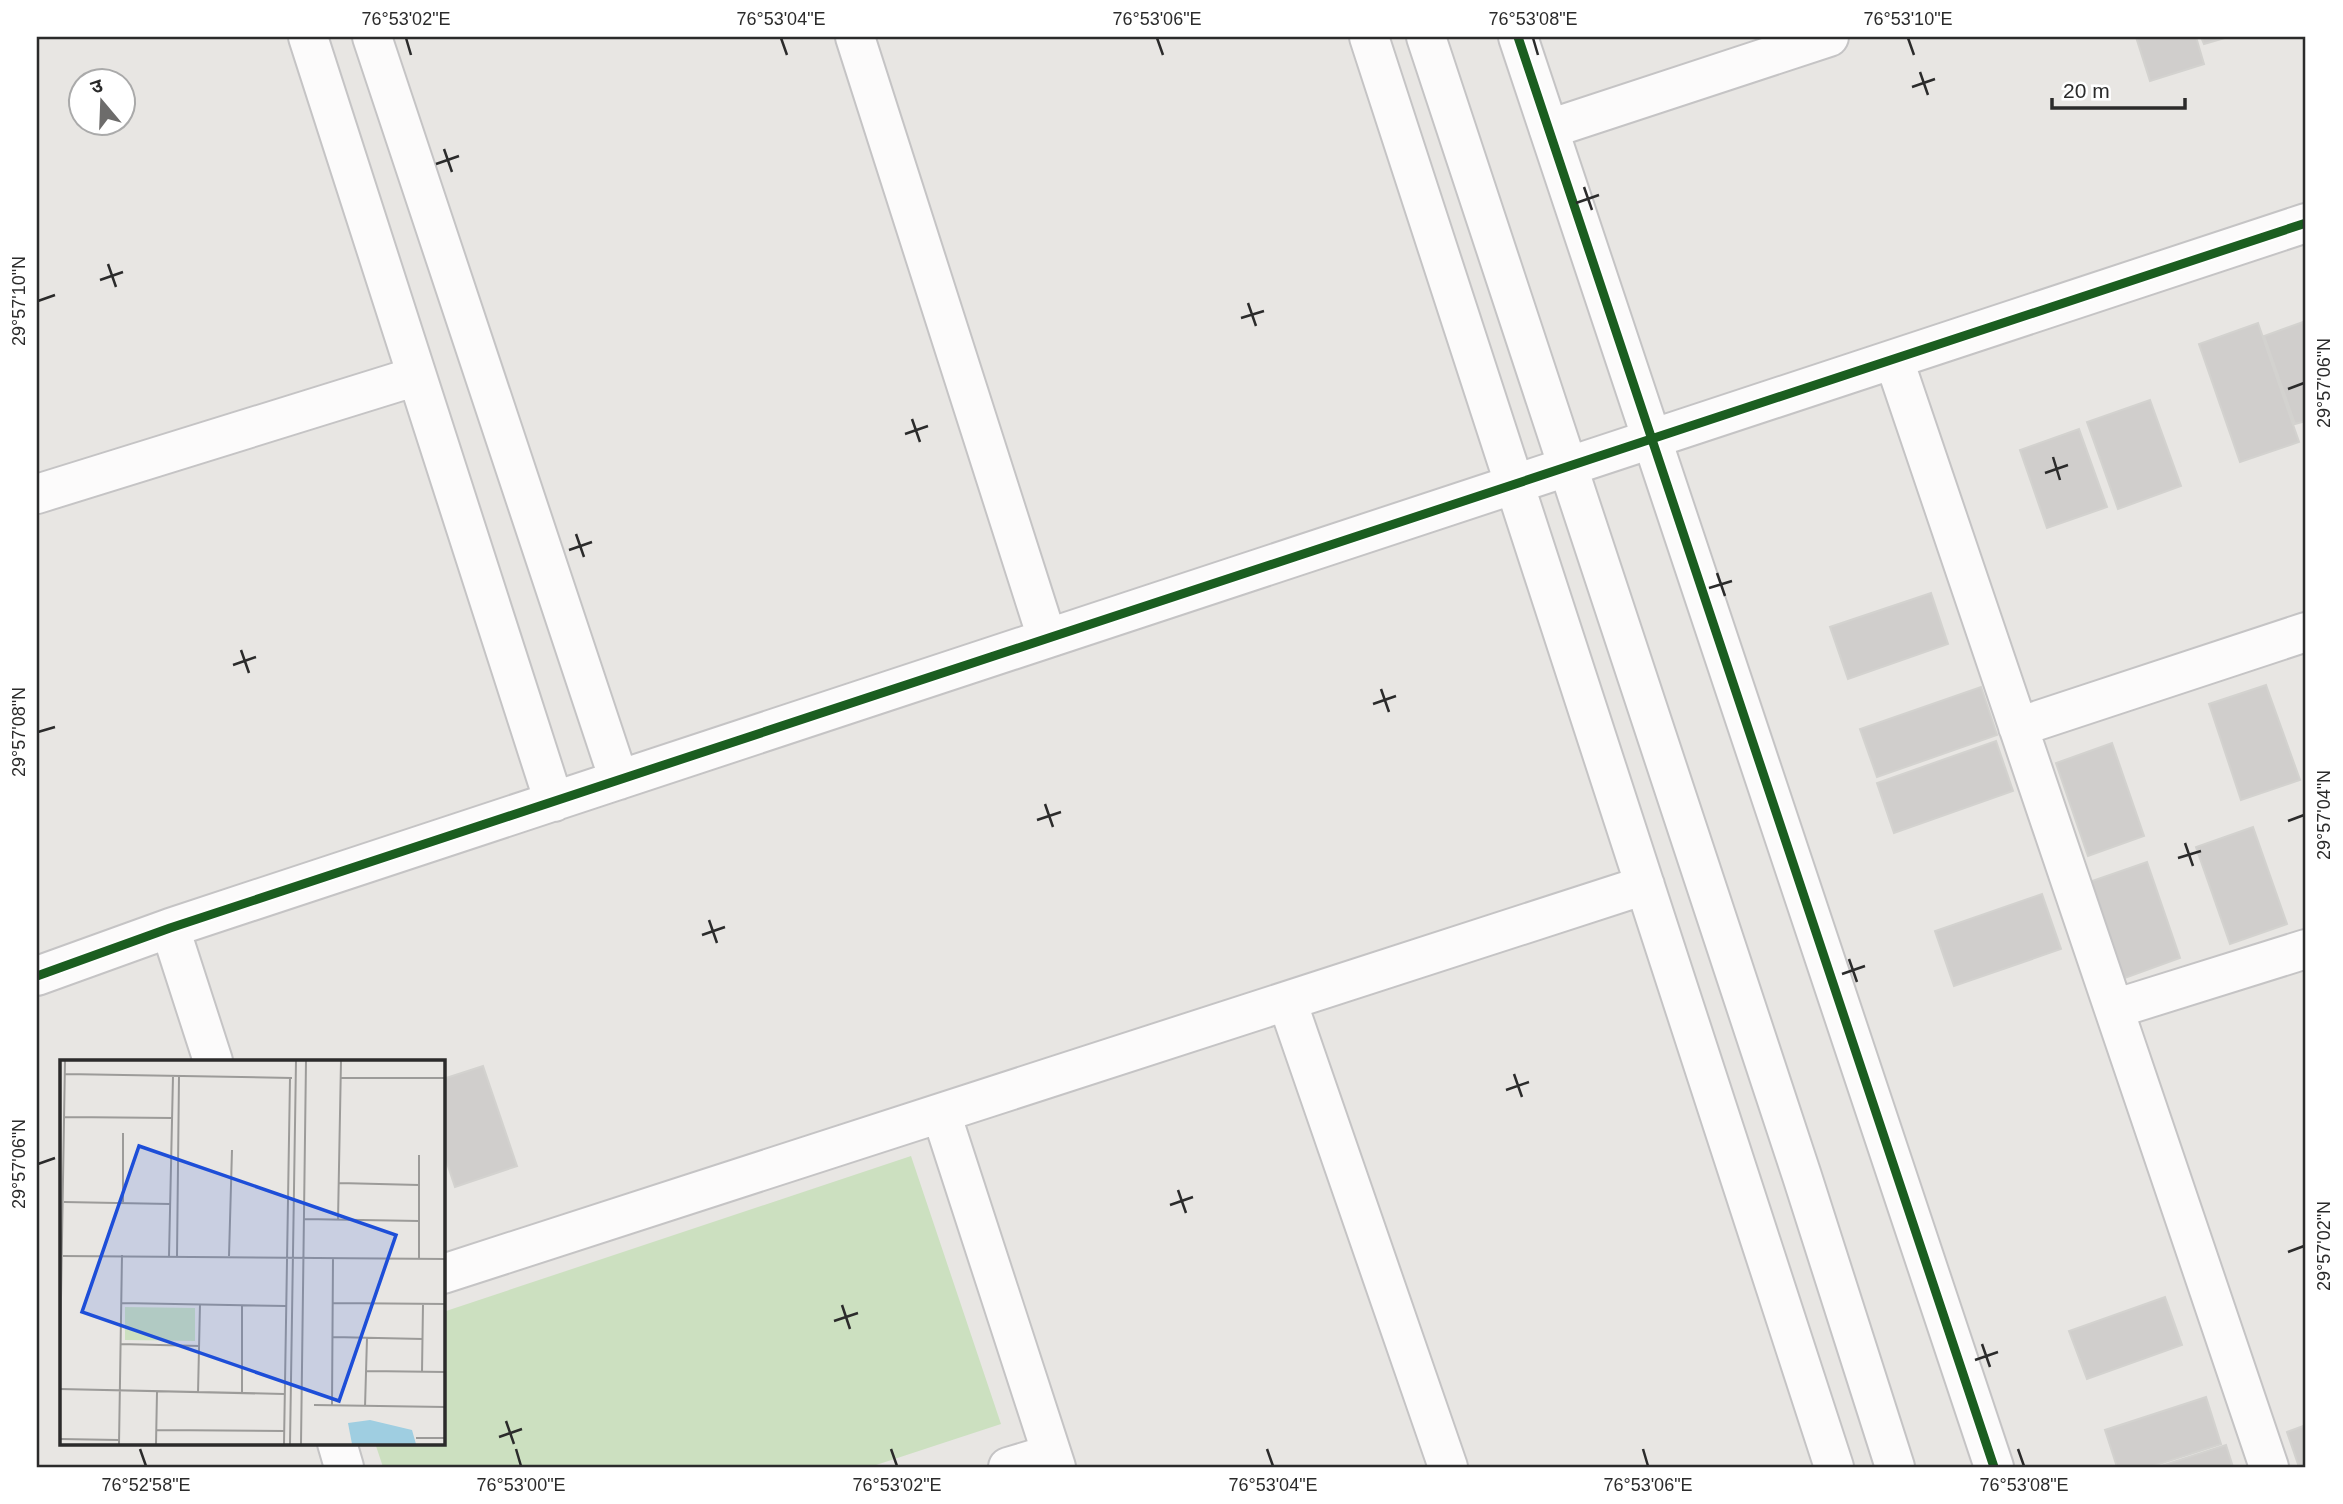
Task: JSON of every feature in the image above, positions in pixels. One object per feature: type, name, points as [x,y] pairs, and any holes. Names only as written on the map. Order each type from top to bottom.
[{"type":"street","points":[[308,37],[554,802]]},
{"type":"street","points":[[372,37],[619,780]]},
{"type":"street","points":[[855,37],[1047,638]]},
{"type":"street","points":[[1368,37],[1834,1467]]},
{"type":"street","points":[[1426,37],[1895,1467]]},
{"type":"street","points":[[1518,37],[1994,1467]]},
{"type":"street","points":[[1549,130],[1829,37]]},
{"type":"street","points":[[37,976],[170,928],[2306,223]]},
{"type":"street","points":[[1894,360],[2270,1467]]},
{"type":"street","points":[[37,494],[417,376]]},
{"type":"street","points":[[2018,727],[2306,632]]},
{"type":"street","points":[[444,1273],[1645,885]]},
{"type":"street","points":[[170,928],[213,1060]]},
{"type":"street","points":[[2114,1009],[2306,948]]},
{"type":"street","points":[[1287,1001],[1447,1467]]},
{"type":"street","points":[[941,1113],[1054,1460],[1008,1467]]},
{"type":"street","points":[[337,1444],[344,1467]]},
{"type":"green space","points":[[911,1156],[1001,1424],[870,1467],[383,1467],[375,1444],[444,1444],[444,1312]]},
{"type":"building","points":[[2136,37],[2196,37],[2204,64],[2150,81]]},
{"type":"building","points":[[2201,37],[2228,37],[2204,44]]},
{"type":"building","points":[[2306,321],[2306,421],[2295,424],[2264,336]]},
{"type":"building","points":[[2258,323],[2299,442],[2240,462],[2199,344]]},
{"type":"building","points":[[2150,400],[2181,486],[2118,509],[2087,422]]},
{"type":"building","points":[[2079,429],[2107,507],[2047,528],[2020,450]]},
{"type":"building","points":[[1931,593],[1948,644],[1848,679],[1830,627]]},
{"type":"building","points":[[2266,685],[2300,780],[2241,800],[2209,704]]},
{"type":"building","points":[[1981,687],[1997,735],[1877,777],[1860,729]]},
{"type":"building","points":[[1996,741],[2013,791],[1894,833],[1877,783]]},
{"type":"building","points":[[2112,743],[2144,836],[2088,856],[2056,763]]},
{"type":"building","points":[[2253,827],[2287,924],[2230,944],[2196,847]]},
{"type":"building","points":[[2147,862],[2180,958],[2122,979],[2089,882]]},
{"type":"building","points":[[2042,894],[2061,949],[1954,986],[1935,931]]},
{"type":"building","points":[[483,1066],[517,1166],[455,1187],[444,1154],[444,1079]]},
{"type":"building","points":[[2165,1297],[2182,1345],[2087,1379],[2069,1331]]},
{"type":"building","points":[[2206,1397],[2221,1444],[2150,1467],[2117,1467],[2105,1430]]},
{"type":"building","points":[[2306,1425],[2306,1467],[2299,1467],[2287,1432]]},
{"type":"building","points":[[2226,1445],[2233,1467],[2158,1467]]},
{"type":"cycle path","points":[[1518,37],[1994,1467]]},
{"type":"cycle path","points":[[37,976],[170,928],[2306,223]]}]
